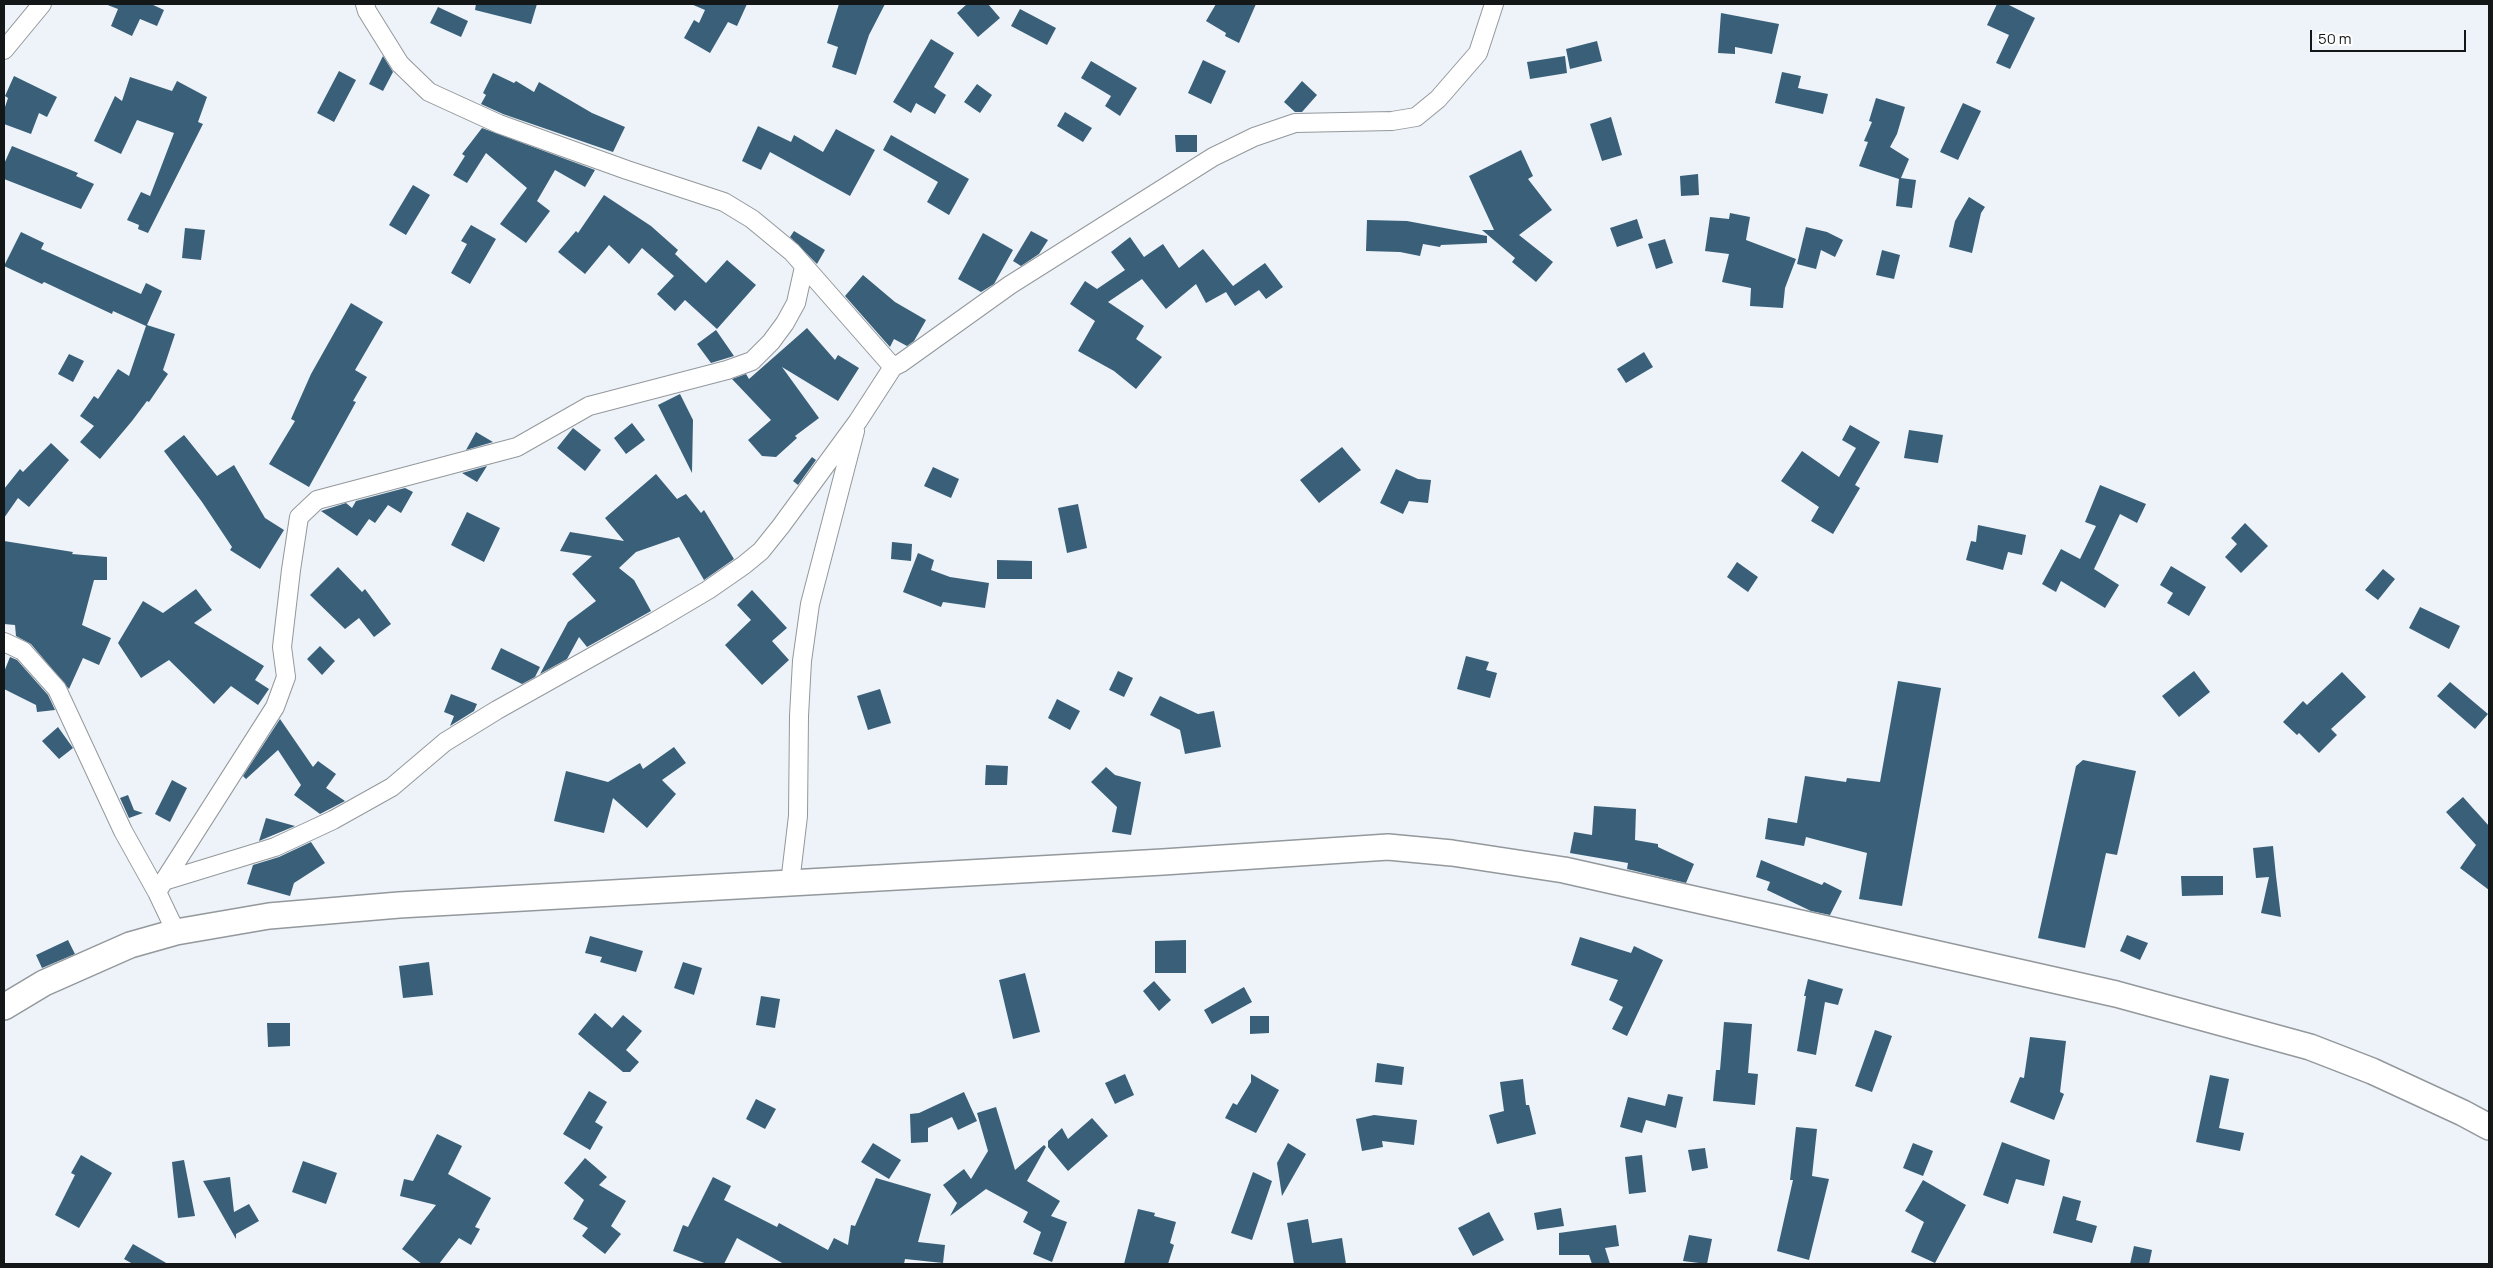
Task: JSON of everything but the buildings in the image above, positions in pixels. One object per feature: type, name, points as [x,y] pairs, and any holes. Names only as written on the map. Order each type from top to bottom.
[{"type":"main road","points":[[4,1007],[44,983],[130,945],[176,932],[270,916],[399,905],[1388,847],[1452,852],[1564,870],[1674,893],[2116,994],[2310,1047],[2372,1071],[2463,1112],[2489,1127]]},
{"type":"street","points":[[4,50],[42,4]]},
{"type":"street","points":[[365,4],[367,11],[400,64],[429,92],[458,107],[515,130],[724,202],[752,219],[792,252],[893,366]]},
{"type":"street","points":[[161,886],[275,847],[333,820],[392,787],[444,742],[708,590],[762,551],[858,421],[893,366],[901,363],[1010,285],[1213,157],[1238,145],[1295,123],[1392,122],[1416,117],[1438,100],[1478,53],[1494,4]]},
{"type":"street","points":[[161,886],[274,707],[286,677],[282,647],[299,517],[317,500],[517,447],[590,406],[727,370],[752,361],[771,342],[796,303],[804,267]]},
{"type":"street","points":[[790,883],[798,816],[799,716],[802,661],[809,614],[858,421]]},
{"type":"street","points":[[4,642],[23,651],[57,689],[123,831],[161,886],[176,932]]}]
